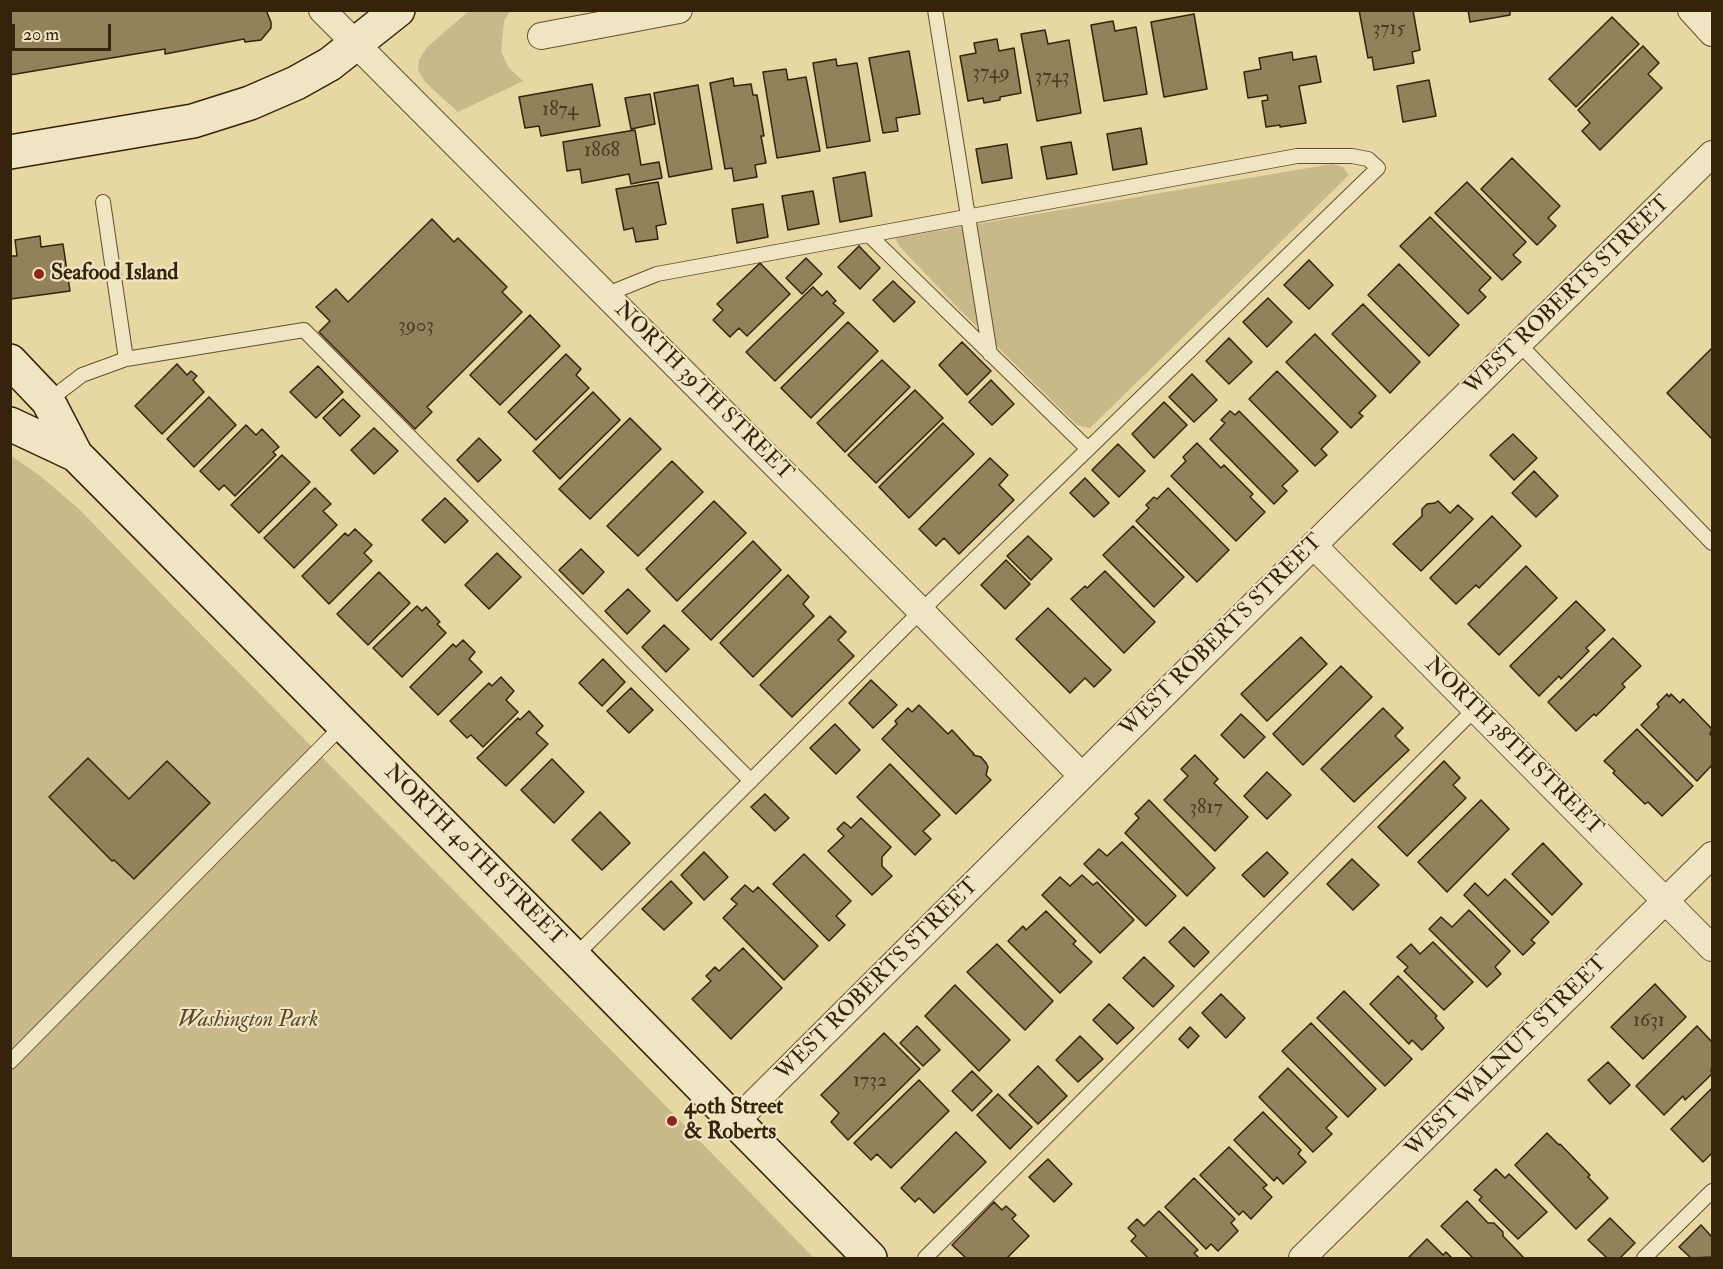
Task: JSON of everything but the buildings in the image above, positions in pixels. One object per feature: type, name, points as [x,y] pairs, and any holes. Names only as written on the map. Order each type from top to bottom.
[{"type":"street","name":"NORTH 39TH STREET","points":[[322,10],[921,611],[1082,776]]},
{"type":"street","points":[[10,152],[193,121],[250,103],[296,83],[330,64],[398,10]]},
{"type":"street","points":[[541,36],[679,10]]},
{"type":"street","points":[[1691,10],[1713,33]]},
{"type":"street","name":"WEST ROBERTS STREET","points":[[735,1122],[1314,546],[1713,154]]},
{"type":"street","name":"NORTH 40TH STREET","points":[[10,361],[48,401],[76,455],[870,1258]]},
{"type":"street","name":"NORTH 40TH STREET","points":[[10,424],[76,455]]},
{"type":"street","name":"NORTH 38TH STREET","points":[[1314,546],[1713,948]]},
{"type":"street","name":"WEST WALNUT STREET","points":[[1302,1258],[1713,855]]},
{"type":"lane","points":[[935,10],[990,354]]},
{"type":"lane","points":[[574,957],[921,611],[1378,168],[1368,159],[1352,156],[1297,156],[657,274],[605,295]]},
{"type":"lane","points":[[103,202],[126,359]]},
{"type":"lane","points":[[869,235],[1088,449]]},
{"type":"lane","points":[[48,401],[82,375],[126,359],[304,330],[751,781]]},
{"type":"lane","points":[[1519,344],[1713,543]]},
{"type":"lane","points":[[925,1258],[1475,709]]},
{"type":"lane","points":[[10,1062],[343,725]]},
{"type":"lane","points":[[1644,1258],[1713,1191]]},
{"type":"green space","points":[[469,11],[510,11],[504,21],[501,51],[508,67],[523,81],[458,112],[425,82],[418,70],[419,60],[427,47]]},
{"type":"green space","points":[[1332,164],[1343,167],[1349,175],[1090,428],[1077,425],[959,309],[900,247],[895,238]]},
{"type":"green space","name":"Washington Park","points":[[10,455],[39,475],[78,508],[814,1258],[11,1258]]},
{"type":"place","name":"Seafood Island","points":[[39,274]]},
{"type":"place","name":"40th Street & Roberts","points":[[672,1121]]}]
